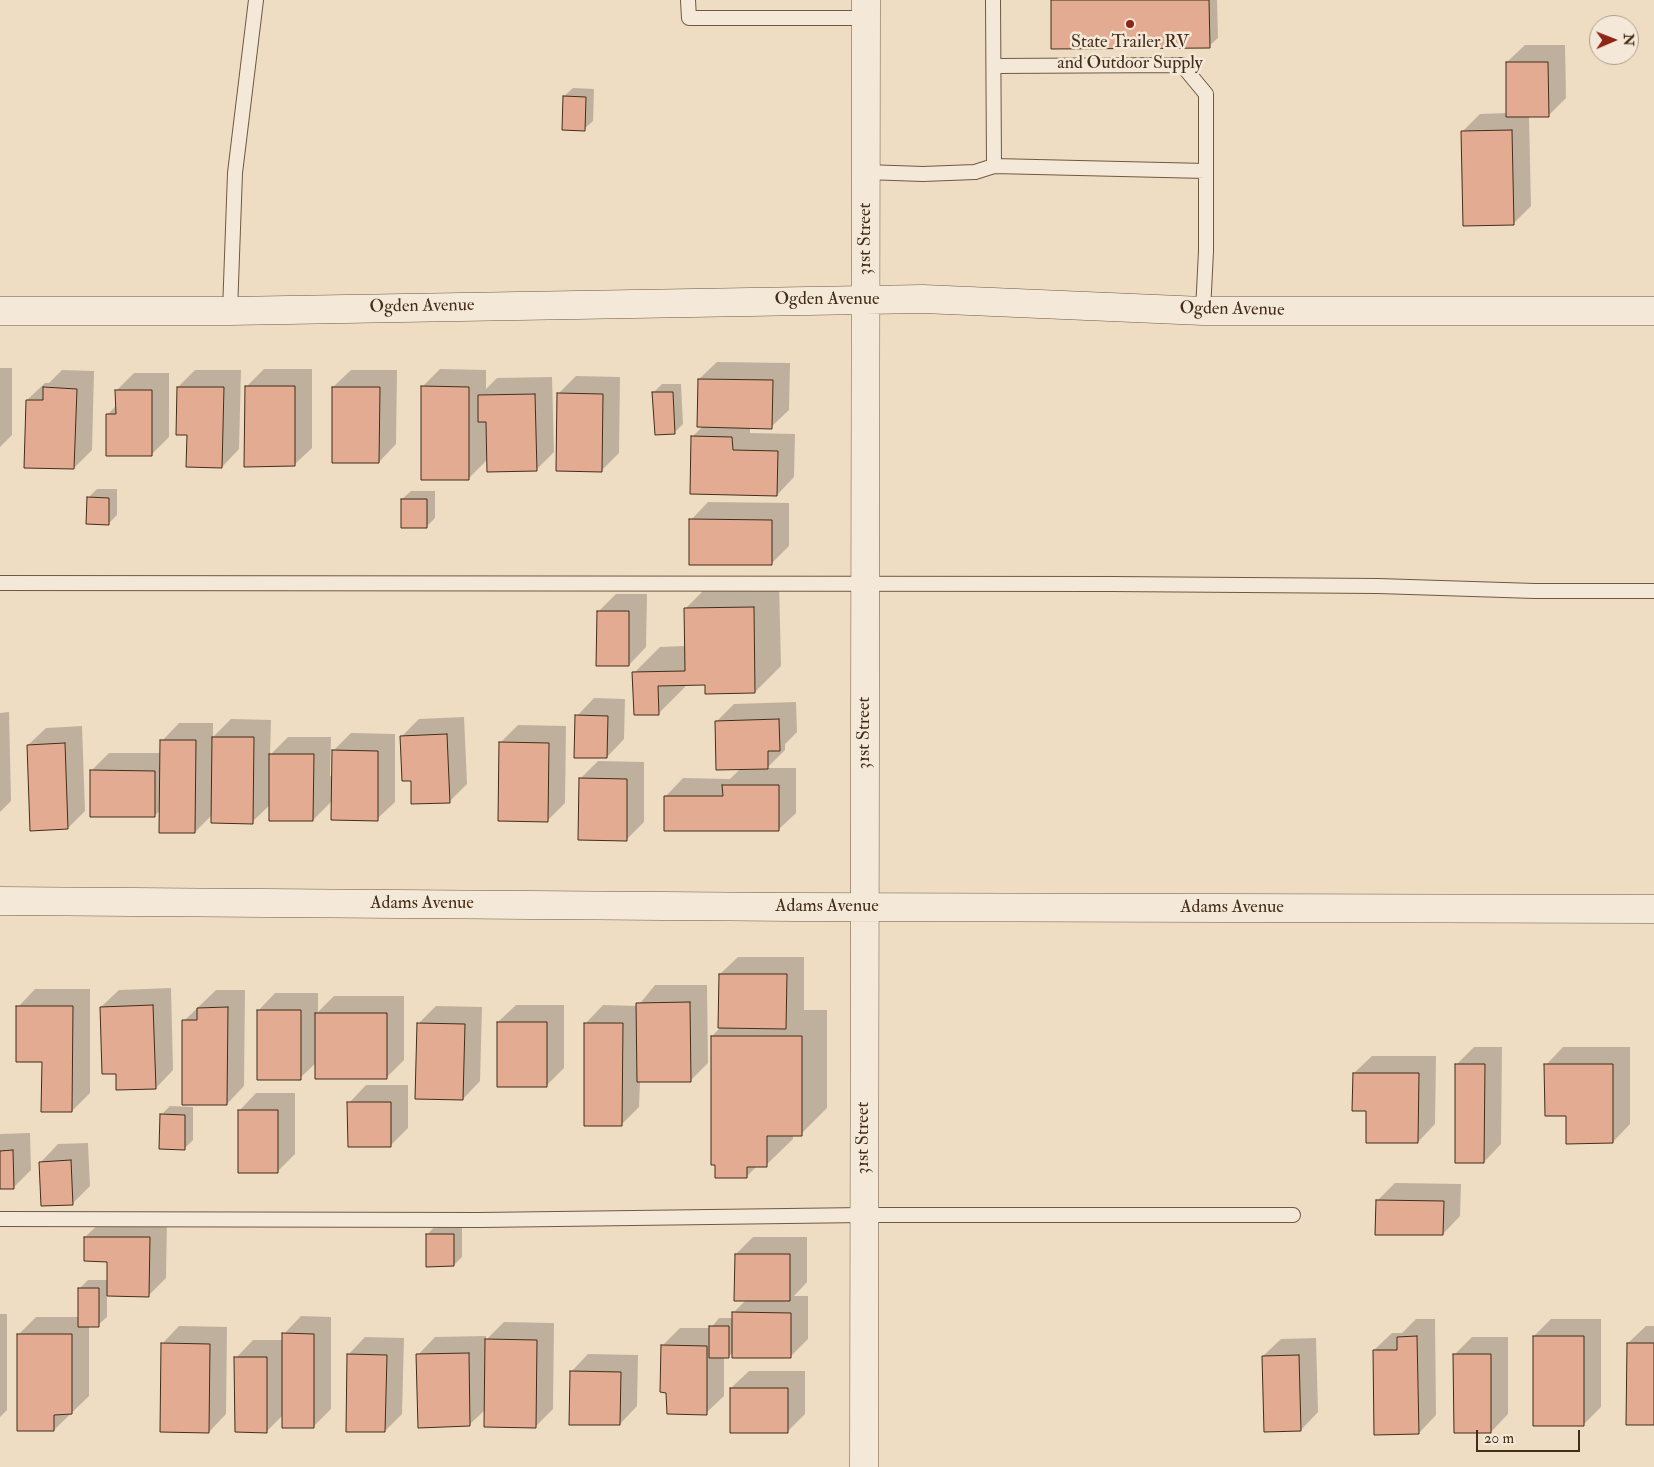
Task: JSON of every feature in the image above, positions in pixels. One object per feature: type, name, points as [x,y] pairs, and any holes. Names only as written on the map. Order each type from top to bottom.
[{"type":"street","name":"31st Street","points":[[864,1467],[866,9]]},
{"type":"street","name":"Ogden Avenue","points":[[0,311],[230,311],[786,300],[866,301],[923,298],[1203,311],[1654,311]]},
{"type":"street","name":"Adams Avenue","points":[[0,901],[864,907],[1654,909]]},
{"type":"lane","points":[[230,311],[235,173],[259,0]]},
{"type":"lane","points":[[688,0],[689,18],[866,9]]},
{"type":"lane","points":[[993,0],[994,166]]},
{"type":"lane","points":[[994,66],[1182,65],[1206,94],[1206,252],[1203,311]]},
{"type":"lane","points":[[865,172],[924,174],[975,172],[994,166],[1206,171]]},
{"type":"lane","points":[[0,583],[1378,586],[1534,591],[1654,591]]},
{"type":"lane","points":[[0,1219],[480,1220],[864,1215],[1293,1215]]},
{"type":"building","name":"State Trailer RV and Outdoor Supply","points":[[1051,0],[1209,0],[1210,48],[1051,49]]},
{"type":"building","points":[[1506,62],[1548,62],[1549,117],[1506,117]]},
{"type":"building","points":[[563,96],[586,97],[585,131],[562,130]]},
{"type":"building","points":[[1512,130],[1514,225],[1463,226],[1461,131]]},
{"type":"building","points":[[698,379],[773,380],[772,429],[697,427]]},
{"type":"building","points":[[245,386],[295,386],[295,466],[244,467]]},
{"type":"building","points":[[421,386],[469,387],[469,480],[421,480]]},
{"type":"building","points":[[43,387],[77,389],[74,469],[24,468],[26,400],[43,400]]},
{"type":"building","points":[[177,387],[224,387],[222,468],[186,467],[187,435],[176,435]]},
{"type":"building","points":[[332,387],[380,387],[379,463],[332,463]]},
{"type":"building","points":[[115,390],[152,390],[152,456],[106,456],[106,414],[116,414]]},
{"type":"building","points":[[652,392],[673,392],[675,434],[655,435]]},
{"type":"building","points":[[557,393],[603,394],[602,472],[556,471]]},
{"type":"building","points":[[535,394],[537,471],[487,472],[486,422],[478,422],[478,395]]},
{"type":"building","points":[[691,436],[732,437],[733,450],[778,451],[777,496],[690,494]]},
{"type":"building","points":[[87,497],[109,498],[109,525],[86,524]]},
{"type":"building","points":[[401,499],[427,499],[427,528],[401,528]]},
{"type":"building","points":[[689,519],[772,520],[772,565],[689,565]]},
{"type":"building","points":[[754,607],[755,693],[705,694],[705,685],[658,686],[659,715],[634,715],[632,672],[685,671],[684,608]]},
{"type":"building","points":[[597,611],[629,611],[629,666],[596,666]]},
{"type":"building","points":[[575,715],[608,716],[607,758],[574,758]]},
{"type":"building","points":[[779,719],[780,751],[768,751],[768,769],[716,770],[715,721]]},
{"type":"building","points":[[447,734],[450,803],[411,804],[411,781],[402,781],[400,736]]},
{"type":"building","points":[[212,737],[254,737],[253,824],[211,823]]},
{"type":"building","points":[[160,740],[196,740],[195,833],[159,833]]},
{"type":"building","points":[[499,742],[549,743],[548,822],[498,821]]},
{"type":"building","points":[[65,743],[68,829],[30,831],[27,745]]},
{"type":"building","points":[[332,750],[378,751],[378,821],[331,820]]},
{"type":"building","points":[[269,754],[314,754],[313,821],[269,821]]},
{"type":"building","points":[[90,770],[155,771],[155,817],[90,817]]},
{"type":"building","points":[[579,778],[627,779],[627,841],[578,840]]},
{"type":"building","points":[[722,785],[779,785],[779,831],[664,831],[664,796],[723,796]]},
{"type":"building","points":[[719,974],[787,974],[786,1029],[718,1028]]},
{"type":"building","points":[[690,1002],[691,1082],[637,1082],[636,1003]]},
{"type":"building","points":[[153,1005],[156,1089],[116,1090],[116,1074],[102,1074],[100,1007]]},
{"type":"building","points":[[16,1006],[73,1006],[72,1112],[41,1112],[42,1062],[16,1062]]},
{"type":"building","points":[[228,1007],[227,1105],[182,1105],[182,1020],[197,1020],[197,1008]]},
{"type":"building","points":[[257,1010],[301,1010],[301,1080],[257,1080]]},
{"type":"building","points":[[315,1013],[387,1013],[387,1079],[315,1079]]},
{"type":"building","points":[[497,1022],[547,1022],[547,1087],[497,1087]]},
{"type":"building","points":[[417,1023],[465,1024],[463,1100],[415,1099]]},
{"type":"building","points":[[584,1023],[623,1023],[622,1126],[584,1126]]},
{"type":"building","points":[[711,1036],[802,1036],[802,1136],[767,1136],[767,1167],[747,1167],[747,1178],[715,1178],[715,1165],[711,1165]]},
{"type":"building","points":[[1455,1064],[1485,1064],[1484,1163],[1455,1163]]},
{"type":"building","points":[[1544,1064],[1613,1064],[1613,1143],[1566,1144],[1566,1116],[1545,1116]]},
{"type":"building","points":[[1353,1073],[1419,1073],[1418,1143],[1366,1143],[1366,1111],[1352,1111]]},
{"type":"building","points":[[347,1102],[391,1102],[391,1147],[348,1147]]},
{"type":"building","points":[[238,1110],[278,1110],[278,1173],[238,1173]]},
{"type":"building","points":[[160,1114],[185,1115],[185,1150],[159,1149]]},
{"type":"building","points":[[13,1150],[14,1189],[0,1189],[0,1151]]},
{"type":"building","points":[[71,1160],[73,1205],[41,1206],[39,1162]]},
{"type":"building","points":[[1376,1200],[1444,1201],[1443,1235],[1375,1235]]},
{"type":"building","points":[[426,1234],[454,1234],[454,1266],[426,1267]]},
{"type":"building","points":[[84,1237],[150,1237],[149,1297],[107,1296],[107,1262],[84,1261]]},
{"type":"building","points":[[735,1254],[790,1254],[790,1301],[734,1301]]},
{"type":"building","points":[[78,1288],[99,1288],[99,1327],[78,1327]]},
{"type":"building","points":[[732,1312],[791,1313],[791,1358],[732,1358]]},
{"type":"building","points":[[709,1326],[729,1326],[729,1358],[709,1358]]},
{"type":"building","points":[[282,1333],[314,1334],[314,1428],[282,1428]]},
{"type":"building","points":[[17,1334],[72,1334],[72,1414],[54,1415],[54,1431],[17,1431]]},
{"type":"building","points":[[1417,1336],[1419,1434],[1374,1435],[1373,1350],[1397,1350],[1397,1337]]},
{"type":"building","points":[[1533,1336],[1584,1336],[1584,1426],[1533,1426]]},
{"type":"building","points":[[485,1339],[537,1340],[536,1428],[484,1427]]},
{"type":"building","points":[[161,1343],[210,1344],[209,1433],[160,1432]]},
{"type":"building","points":[[1627,1343],[1654,1343],[1654,1425],[1626,1425]]},
{"type":"building","points":[[661,1345],[707,1346],[707,1415],[667,1414],[666,1393],[660,1392]]},
{"type":"building","points":[[469,1353],[470,1426],[418,1428],[416,1354]]},
{"type":"building","points":[[347,1354],[387,1355],[385,1432],[346,1432]]},
{"type":"building","points":[[1453,1354],[1491,1354],[1491,1433],[1454,1433]]},
{"type":"building","points":[[1299,1355],[1301,1431],[1264,1432],[1262,1356]]},
{"type":"building","points":[[234,1357],[267,1357],[267,1433],[235,1432]]},
{"type":"building","points":[[570,1371],[621,1372],[620,1425],[569,1425]]},
{"type":"building","points":[[730,1388],[788,1388],[788,1433],[730,1433]]},
{"type":"place","name":"State Trailer RV and Outdoor Supply","points":[[1130,24]]}]
